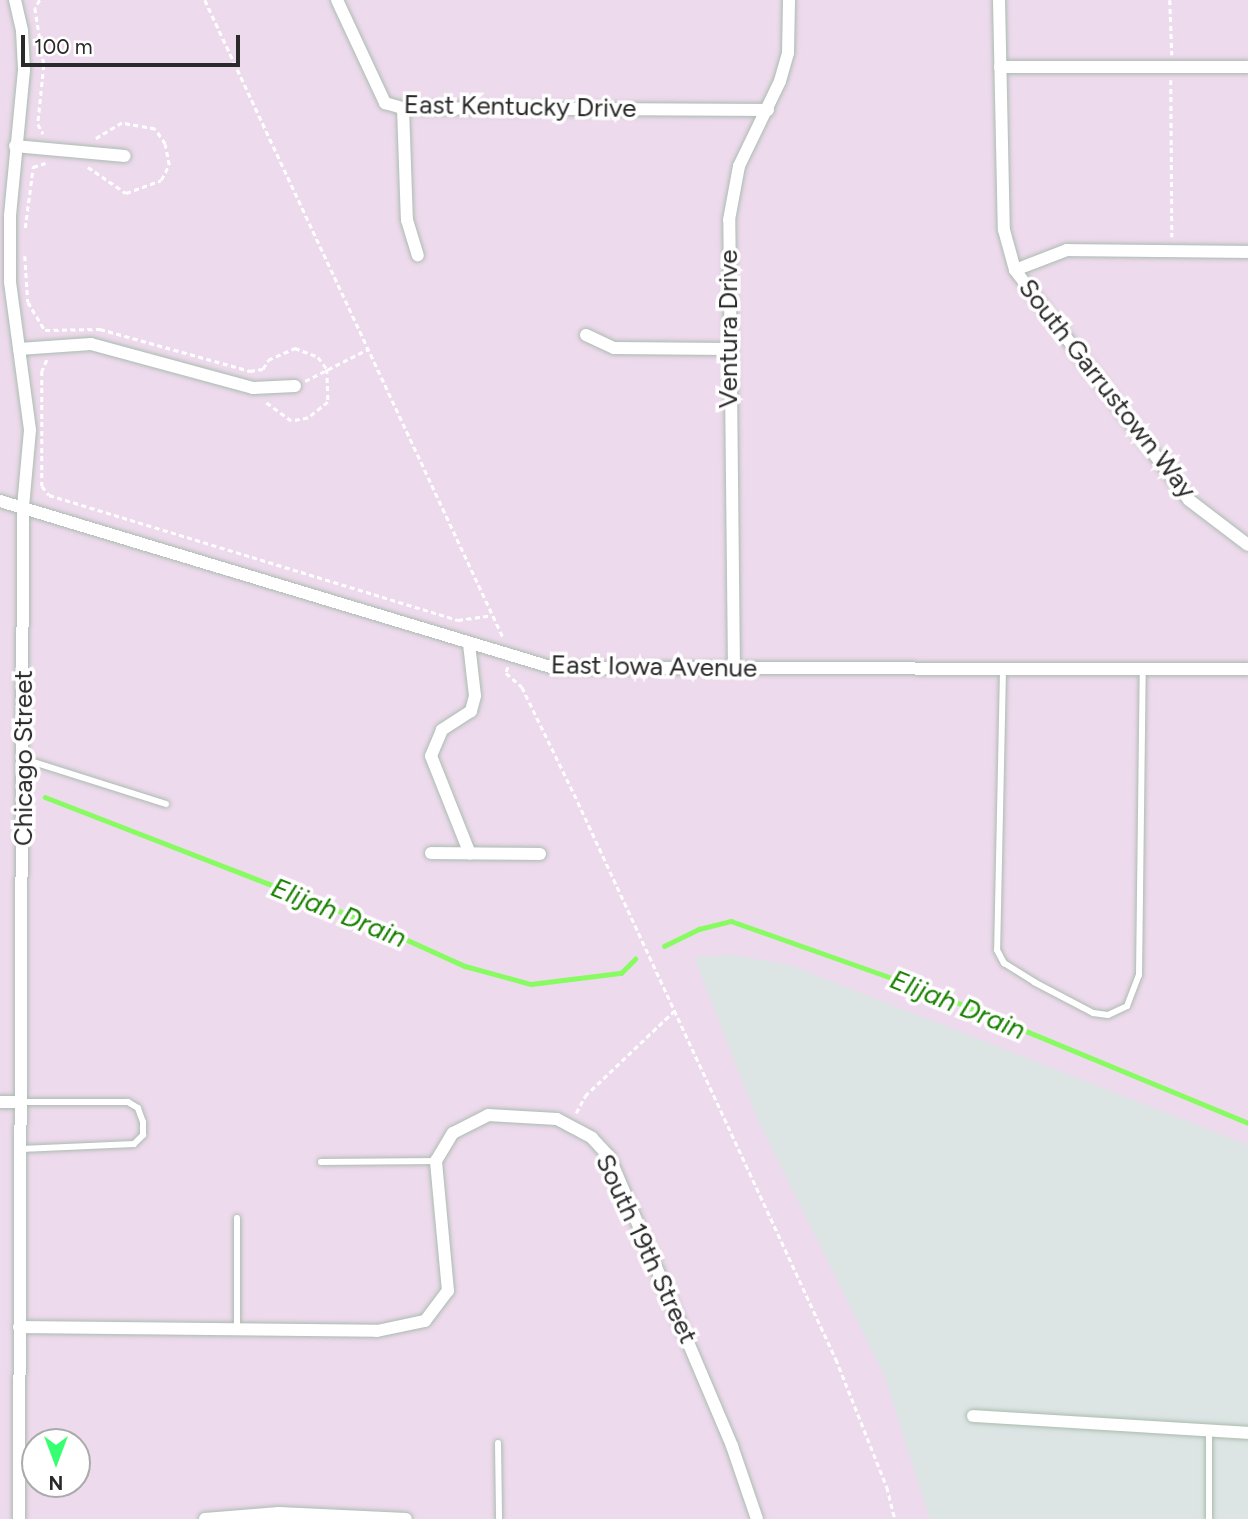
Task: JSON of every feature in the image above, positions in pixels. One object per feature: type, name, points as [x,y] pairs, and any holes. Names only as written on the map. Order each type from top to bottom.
[{"type":"street","name":"Chicago Street","points":[[15,0],[22,31],[24,70],[15,146],[10,282],[30,430],[23,507],[19,1519]]},
{"type":"street","name":"East Kentucky Drive","points":[[337,0],[385,103],[403,108],[768,110]]},
{"type":"street","name":"Ventura Drive","points":[[734,670],[729,349],[731,194],[739,166],[768,110],[788,53],[789,0]]},
{"type":"street","name":"South Garrustown Way","points":[[999,0],[1004,230],[1015,270],[1189,500],[1248,545]]},
{"type":"street","points":[[1000,67],[1248,67]]},
{"type":"street","points":[[403,108],[407,220],[418,255]]},
{"type":"street","points":[[15,146],[125,156]]},
{"type":"street","points":[[1015,270],[1067,250],[1248,252]]},
{"type":"street","points":[[586,335],[614,348],[729,349]]},
{"type":"street","points":[[19,349],[92,344],[242,386],[295,386]]},
{"type":"street","name":"East Iowa Avenue","points":[[0,501],[554,668],[1248,669]]},
{"type":"street","points":[[469,644],[475,696],[471,711],[442,730],[431,756],[470,853]]},
{"type":"street","points":[[431,853],[540,854]]},
{"type":"street","points":[[0,1102],[19,1102]]},
{"type":"street","points":[[19,1327],[377,1331],[425,1321],[448,1292],[436,1161],[453,1133],[488,1115],[557,1119],[572,1124]]},
{"type":"street","name":"South 19th Street","points":[[572,1124],[609,1156],[727,1434],[757,1519]]},
{"type":"street","points":[[974,1416],[1248,1433]]},
{"type":"street","points":[[208,1519],[279,1513],[406,1519]]},
{"type":"lane","points":[[1003,669],[997,950],[1004,963],[1034,982],[1093,1013],[1108,1015],[1127,1006],[1139,975],[1143,669]]},
{"type":"lane","points":[[24,759],[166,804]]},
{"type":"lane","points":[[19,1102],[128,1102],[138,1108],[144,1122],[143,1135],[134,1144],[19,1149]]},
{"type":"lane","points":[[321,1162],[436,1161]]},
{"type":"lane","points":[[237,1219],[237,1329]]},
{"type":"lane","points":[[1209,1432],[1209,1519]]},
{"type":"lane","points":[[498,1443],[499,1519]]},
{"type":"path","points":[[205,0],[506,640]]},
{"type":"path","points":[[1170,0],[1172,67],[1169,114],[1173,251]]},
{"type":"path","points":[[295,386],[368,349]]},
{"type":"path","points":[[508,667],[506,673],[522,687],[578,802],[836,1359],[887,1487],[895,1519]]},
{"type":"path","points":[[572,1124],[585,1096],[674,1010]]},
{"type":"shaded area","points":[[731,955],[790,965],[1248,1145],[1248,1519],[930,1519],[884,1375],[756,1116],[694,957]]},
{"type":"waterway","name":"Elijah Drain","points":[[45,797],[370,923],[465,966],[531,984],[621,973],[635,959]]},
{"type":"waterway","name":"Elijah Drain","points":[[664,946],[699,929],[731,921],[932,992],[1248,1123]]}]
